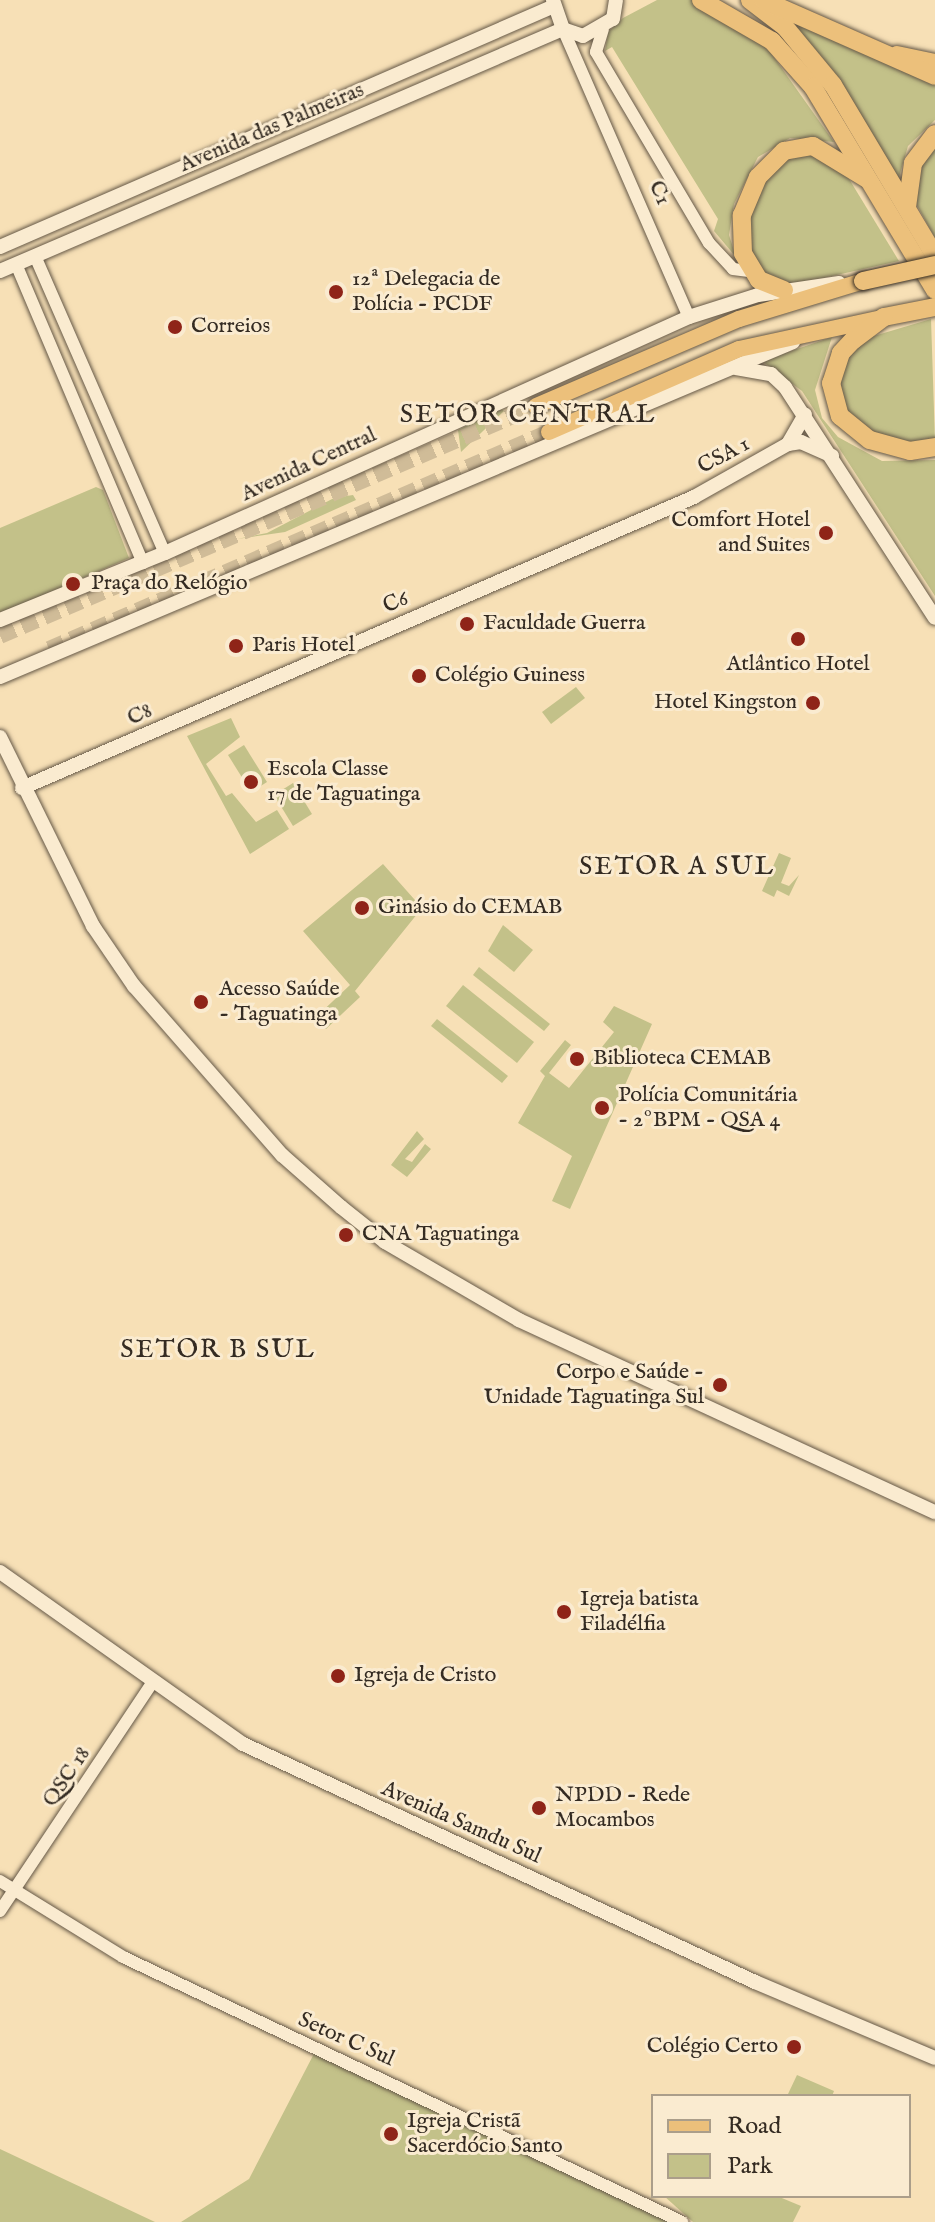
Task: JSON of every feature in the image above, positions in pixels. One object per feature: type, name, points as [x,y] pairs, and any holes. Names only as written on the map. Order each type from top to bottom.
[{"type":"highway","points":[[701,0],[747,23],[787,55],[935,290]]},
{"type":"highway","points":[[750,0],[785,27],[833,85],[935,256]]},
{"type":"highway","points":[[763,0],[935,76]]},
{"type":"highway","points":[[907,207],[913,163],[935,134]]},
{"type":"highway","points":[[784,290],[749,271],[742,215],[770,162],[784,151],[813,146],[867,179]]},
{"type":"highway","points":[[863,281],[935,265]]},
{"type":"highway","points":[[935,307],[884,317],[841,353],[833,400],[852,429],[870,440],[910,451],[935,447]]},
{"type":"main road","points":[[552,4],[563,29],[583,36],[603,29],[621,1]]},
{"type":"main road","name":"Avenida das Palmeiras","points":[[0,247],[501,31],[552,4]]},
{"type":"main road","name":"Avenida das Palmeiras","points":[[0,271],[563,29]]},
{"type":"main road","points":[[501,31],[512,40],[505,53]]},
{"type":"main road","points":[[882,52],[935,62]]},
{"type":"main road","points":[[363,113],[356,107],[379,83]]},
{"type":"main road","points":[[271,131],[282,138],[276,151]]},
{"type":"main road","points":[[194,163],[189,175],[201,182]]},
{"type":"main road","points":[[97,205],[110,214],[108,224]]},
{"type":"main road","points":[[536,406],[739,319],[863,281]]},
{"type":"main road","name":"Avenida Central","points":[[0,620],[143,563],[689,317],[784,290],[863,281]]},
{"type":"main road","points":[[549,432],[739,349],[884,317]]},
{"type":"main road","points":[[0,677],[827,328]]},
{"type":"main road","points":[[732,369],[771,374],[805,414],[935,618]]},
{"type":"main road","points":[[788,444],[805,414]]},
{"type":"main road","points":[[788,444],[801,442],[832,456]]},
{"type":"main road","name":"CSA 1","points":[[535,567],[678,503],[788,444]]},
{"type":"main road","name":"C6","points":[[275,679],[535,567]]},
{"type":"main road","name":"C8","points":[[22,788],[275,679]]},
{"type":"main road","points":[[0,737],[22,788],[101,937],[158,1019],[282,1155],[385,1242],[519,1320],[935,1512]]},
{"type":"main road","name":"Avenida Samdu Sul","points":[[0,1572],[151,1685],[243,1744],[340,1793],[935,2058]]},
{"type":"street","name":"C1","points":[[563,29],[689,317]]},
{"type":"street","points":[[603,29],[596,52],[709,243],[733,269],[749,271]]},
{"type":"street","points":[[590,86],[610,76]]},
{"type":"street","points":[[35,256],[165,553]]},
{"type":"street","points":[[16,264],[143,563]]},
{"type":"street","points":[[60,366],[80,359]]},
{"type":"street","points":[[69,389],[81,377],[90,381]]},
{"type":"street","points":[[107,478],[128,469]]},
{"type":"street","name":"QSC 18","points":[[0,1911],[151,1685]]},
{"type":"street","name":"Setor C Sul","points":[[0,1881],[123,1957],[682,2222]]},
{"type":"green space","points":[[657,0],[694,0],[766,46],[834,142],[790,138],[758,157],[734,204],[729,235],[736,257],[714,231],[718,219],[612,47],[605,51],[608,32],[623,18]]},
{"type":"green space","points":[[759,0],[935,82],[935,120],[908,146],[897,184]]},
{"type":"green space","points":[[935,139],[935,238],[913,198],[913,181]]},
{"type":"green space","points":[[802,152],[843,169],[899,261],[792,285],[764,275],[749,254],[747,211],[770,166]]},
{"type":"green space","points":[[931,319],[935,441],[896,445],[852,424],[835,377],[857,341]]},
{"type":"green space","points":[[832,337],[815,390],[822,418],[838,437],[882,461],[935,460],[935,596],[802,391],[762,361]]},
{"type":"green space","points":[[501,409],[504,411],[461,452],[458,430]]},
{"type":"green space","name":"Praça do Relógio","points":[[96,487],[103,490],[129,558],[0,614],[0,528]]},
{"type":"green space","points":[[353,495],[356,500],[285,532],[237,539],[267,533],[334,498]]},
{"type":"green space","points":[[576,687],[585,698],[551,724],[542,712]]},
{"type":"green space","points":[[231,718],[240,737],[206,764],[226,796],[232,793],[256,822],[277,810],[289,829],[250,854],[187,736]]},
{"type":"green space","points":[[244,745],[267,782],[251,792],[228,755]]},
{"type":"green space","points":[[293,783],[312,814],[293,826],[274,795]]},
{"type":"green space","points":[[779,853],[791,858],[781,883],[789,886],[799,875],[789,896],[777,890],[774,897],[762,891]]},
{"type":"green space","points":[[383,864],[422,908],[355,991],[360,997],[326,1029],[315,1018],[350,985],[303,931]]},
{"type":"green space","points":[[503,925],[533,950],[514,972],[488,951]]},
{"type":"green space","points":[[479,967],[550,1024],[544,1031],[473,975]]},
{"type":"green space","points":[[463,985],[534,1042],[517,1063],[446,1006]]},
{"type":"green space","points":[[614,1006],[652,1024],[570,1209],[552,1201],[572,1156],[518,1123],[545,1076],[540,1071],[565,1040],[571,1045],[549,1073],[569,1088],[614,1032],[603,1022]]},
{"type":"green space","points":[[437,1019],[508,1076],[502,1083],[431,1026]]},
{"type":"green space","points":[[417,1131],[424,1139],[405,1159],[412,1162],[425,1144],[431,1149],[407,1177],[391,1165]]},
{"type":"green space","points":[[319,2044],[674,2222],[181,2222],[249,2179]]},
{"type":"green space","points":[[797,2075],[834,2091],[833,2094],[788,2094]]},
{"type":"green space","points":[[0,2149],[155,2222],[0,2222]]},
{"type":"green space","points":[[666,2198],[782,2198],[801,2206],[793,2222],[693,2222]]},
{"type":"tunnel","points":[[0,636],[536,406]]},
{"type":"tunnel","points":[[49,649],[549,432]]},
{"type":"place","name":"12ª Delegacia de Polícia - PCDF","points":[[336,292]]},
{"type":"place","name":"Correios","points":[[175,327]]},
{"type":"place","name":"Comfort Hotel and Suites","points":[[826,533]]},
{"type":"place","name":"Praça do Relógio","points":[[73,584]]},
{"type":"place","name":"Faculdade Guerra","points":[[467,624]]},
{"type":"place","name":"Atlântico Hotel","points":[[798,639]]},
{"type":"place","name":"Paris Hotel","points":[[236,646]]},
{"type":"place","name":"Colégio Guiness","points":[[419,676]]},
{"type":"place","name":"Hotel Kingston","points":[[813,703]]},
{"type":"place","name":"Escola Classe 17 de Taguatinga","points":[[251,782]]},
{"type":"place","name":"Ginásio do CEMAB","points":[[362,908]]},
{"type":"place","name":"Acesso Saúde - Taguatinga","points":[[201,1002]]},
{"type":"place","name":"Biblioteca CEMAB","points":[[577,1059]]},
{"type":"place","name":"Polícia Comunitária - 2ºBPM - QSA 4","points":[[602,1108]]},
{"type":"place","name":"CNA Taguatinga","points":[[346,1235]]},
{"type":"place","name":"Corpo e Saúde - Unidade Taguatinga Sul","points":[[720,1385]]},
{"type":"place","name":"Igreja batista Filadélfia","points":[[564,1612]]},
{"type":"place","name":"Igreja de Cristo","points":[[338,1676]]},
{"type":"place","name":"NPDD - Rede Mocambos","points":[[539,1808]]},
{"type":"place","name":"Colégio Certo","points":[[794,2047]]},
{"type":"place","name":"Igreja Cristã Sacerdócio Santo","points":[[391,2134]]},
{"type":"district","name":"SETOR CENTRAL","points":[[528,415]]},
{"type":"district","name":"SETOR A SUL","points":[[677,867]]},
{"type":"district","name":"SETOR B SUL","points":[[218,1350]]}]
